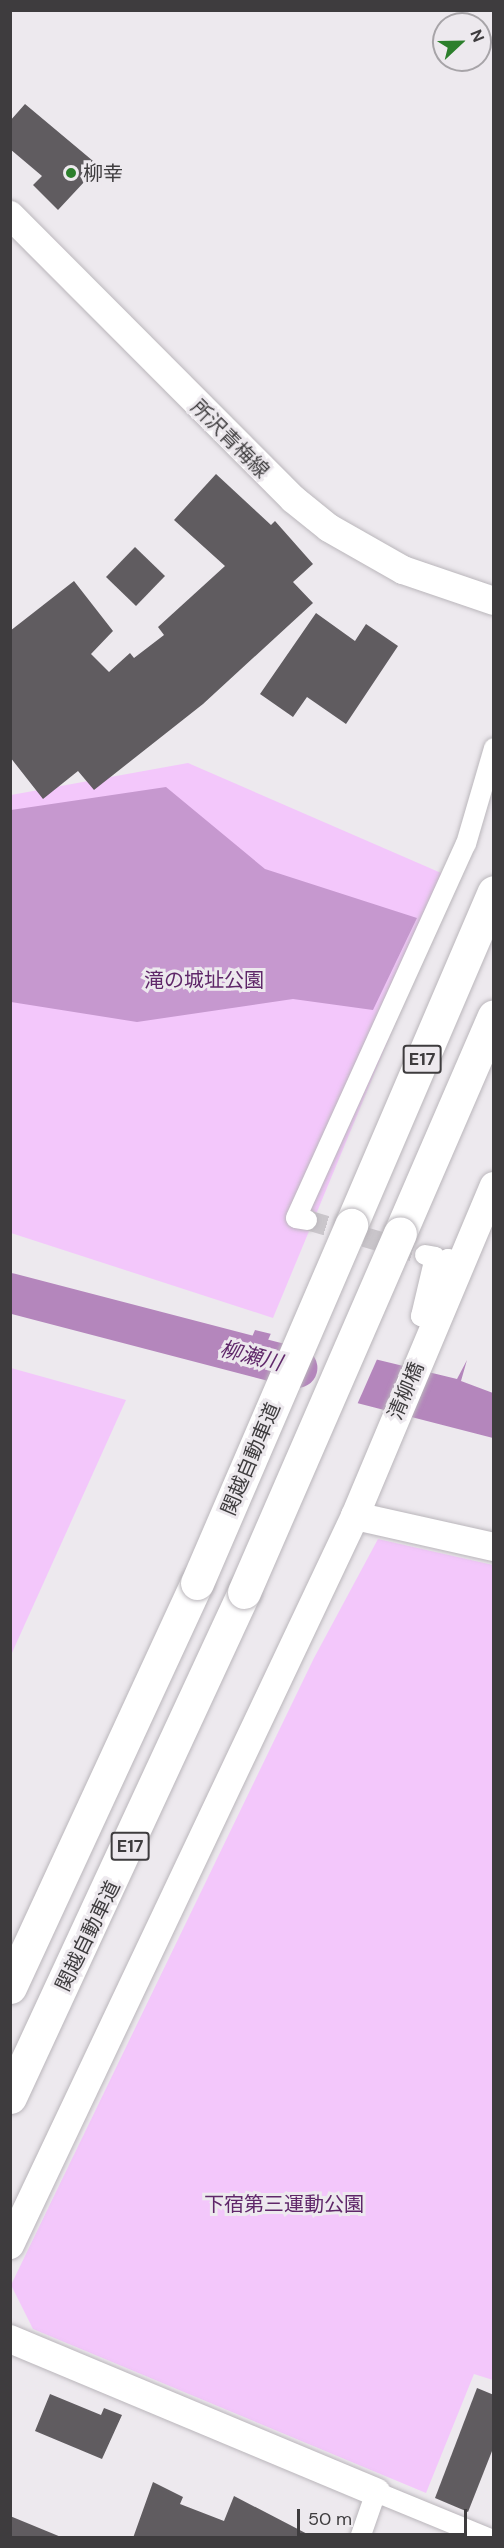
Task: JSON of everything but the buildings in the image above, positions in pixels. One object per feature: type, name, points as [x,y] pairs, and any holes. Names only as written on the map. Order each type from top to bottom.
[{"type":"highway","name":"関越自動車道","points":[[10,1987],[197,1583],[494,892]]},
{"type":"highway","name":"関越自動車道","points":[[10,2097],[244,1592],[494,1016]]},
{"type":"street","name":"所沢青梅線","points":[[10,215],[302,507],[402,570],[494,601]]},
{"type":"street","points":[[306,1220],[296,1218],[466,844],[494,748]]},
{"type":"street","name":"清柳橋","points":[[10,2245],[355,1516],[432,1330],[466,1265],[494,1186]]},
{"type":"street","points":[[425,1255],[435,1257],[421,1316],[448,1259],[466,1265]]},
{"type":"street","points":[[355,1516],[494,1547]]},
{"type":"street","points":[[10,2339],[488,2538]]},
{"type":"street","points":[[360,2538],[376,2492]]},
{"type":"green space","name":"滝の城址公園","points":[[188,763],[455,879],[273,1318],[11,1233],[11,795]]},
{"type":"green space","points":[[166,787],[265,869],[417,918],[373,1010],[293,999],[137,1022],[11,1002],[11,810]]},
{"type":"green space","points":[[10,1368],[126,1400],[11,1655]]},
{"type":"green space","name":"下宿第三運動公園","points":[[378,1539],[493,1565],[493,2380],[474,2374],[426,2493],[33,2329],[11,2285],[314,1658]]},
{"type":"water","points":[[255,1330],[457,1379],[467,1360],[461,1381],[493,1393],[493,1438],[237,1372]]},
{"type":"pier","points":[[272,1331],[378,1357],[356,1407],[251,1379]]},
{"type":"waterway","name":"柳瀬川","points":[[10,1293],[297,1368]]},
{"type":"tunnel","points":[[307,1220],[425,1255]]},
{"type":"place","name":"柳幸","points":[[71,173]]}]
